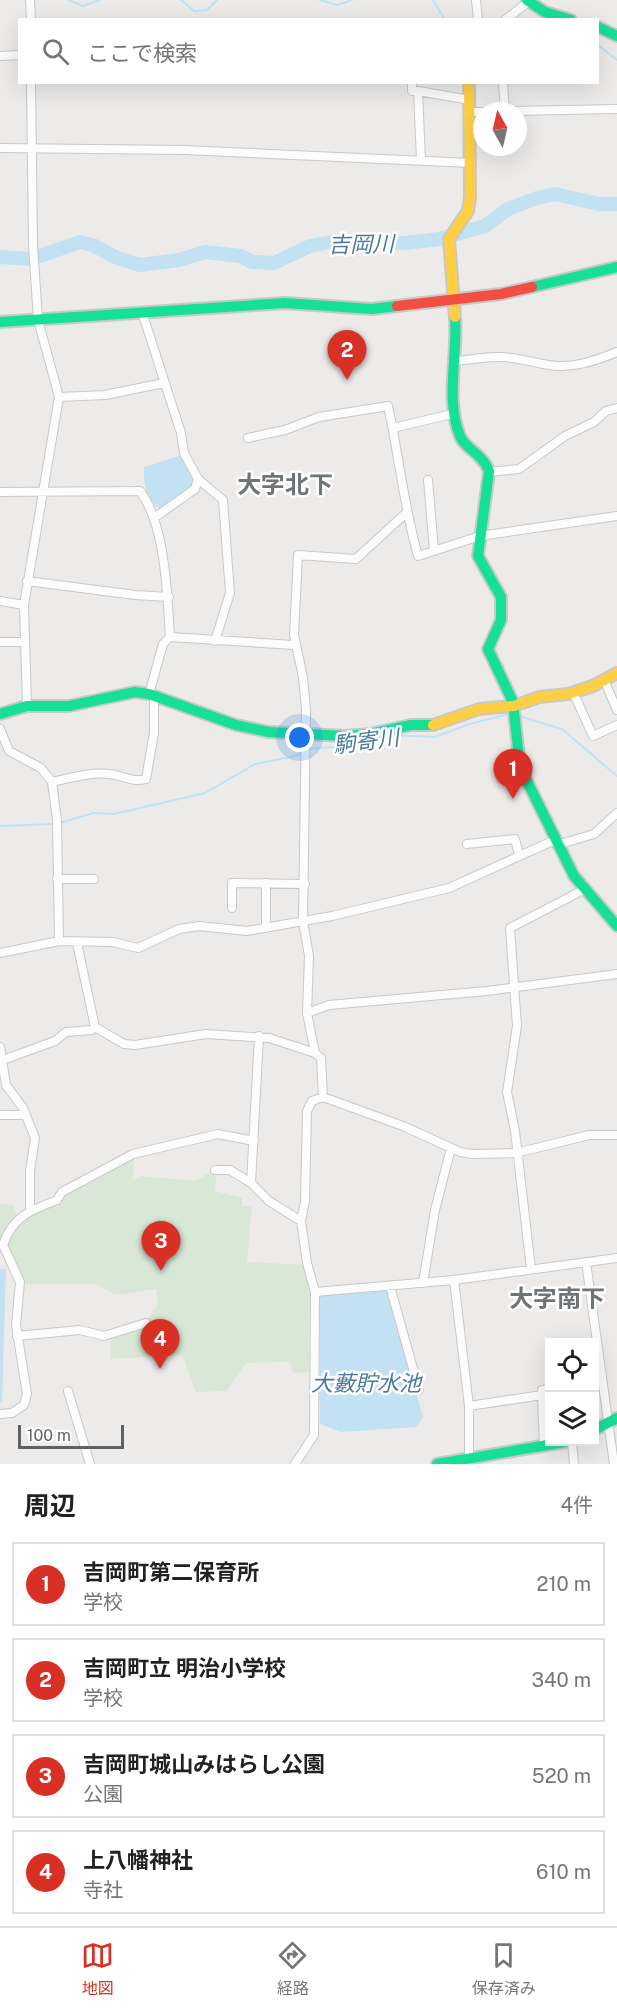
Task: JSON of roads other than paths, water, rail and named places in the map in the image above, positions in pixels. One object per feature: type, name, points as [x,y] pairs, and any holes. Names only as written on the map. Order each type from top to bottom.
[{"type":"street","points":[[30,0],[31,18]]},
{"type":"street","points":[[476,0],[478,18]]},
{"type":"street","points":[[507,18],[527,1],[544,12],[564,18]]},
{"type":"street","points":[[599,28],[617,36]]},
{"type":"street","points":[[0,56],[18,55]]},
{"type":"street","points":[[27,706],[24,606],[59,396],[38,320],[33,246],[31,84]]},
{"type":"street","points":[[412,84],[412,91],[473,108]]},
{"type":"street","points":[[469,84],[471,163],[468,211],[449,239],[456,330],[452,414],[461,440],[484,459],[489,472],[478,556],[501,597],[501,620],[488,649],[514,706],[520,766],[574,876],[617,926]]},
{"type":"street","points":[[503,84],[504,102]]},
{"type":"street","points":[[418,91],[421,160]]},
{"type":"street","points":[[527,111],[617,109]]},
{"type":"street","points":[[0,148],[197,151],[471,163]]},
{"type":"street","points":[[0,322],[285,303],[372,309],[501,294],[617,267]]},
{"type":"street","points":[[142,312],[181,433],[184,453],[198,478],[223,500],[230,593],[215,641]]},
{"type":"street","points":[[454,361],[500,357],[527,358],[549,365],[574,365],[588,363],[617,352]]},
{"type":"street","points":[[59,396],[105,395],[164,383]]},
{"type":"street","points":[[248,438],[285,430],[319,417],[388,406],[402,472],[406,513],[418,556],[480,536],[617,516]]},
{"type":"street","points":[[489,472],[519,469],[565,436],[594,422],[606,411],[617,408]]},
{"type":"street","points":[[393,428],[452,414]]},
{"type":"street","points":[[154,518],[195,489],[198,478]]},
{"type":"street","points":[[428,480],[434,551]]},
{"type":"street","points":[[0,492],[140,491],[154,518],[169,597],[170,637],[163,644],[152,695],[154,734],[146,779],[131,781],[101,774],[52,782]]},
{"type":"street","points":[[315,1053],[307,1013],[309,956],[303,921],[305,732],[303,677],[294,645],[298,555],[356,559],[406,513]]},
{"type":"street","points":[[27,581],[135,595],[169,597]]},
{"type":"street","points":[[0,601],[24,606]]},
{"type":"street","points":[[170,637],[294,645]]},
{"type":"street","points":[[0,642],[25,642]]},
{"type":"street","points":[[0,714],[27,706],[51,704],[69,706],[135,692],[152,695],[236,725],[269,732],[305,732],[345,736],[371,734],[392,727],[431,726],[479,708],[514,706],[538,697],[573,692],[617,673]]},
{"type":"street","points":[[604,680],[617,710]]},
{"type":"street","points":[[573,692],[593,736],[617,724]]},
{"type":"street","points":[[0,729],[9,751],[41,768],[52,782],[57,820],[59,941]]},
{"type":"street","points":[[0,953],[59,941],[112,942],[138,948],[178,929],[199,926],[247,931],[303,921],[449,888],[519,855],[558,842],[594,834],[617,813]]},
{"type":"street","points":[[467,844],[515,839],[519,855]]},
{"type":"street","points":[[57,879],[94,879]]},
{"type":"street","points":[[232,908],[232,883],[305,884]]},
{"type":"street","points":[[266,883],[266,928]]},
{"type":"street","points":[[531,1269],[507,1092],[517,1026],[510,928],[585,889]]},
{"type":"street","points":[[77,943],[95,1027],[124,1044],[135,1045],[206,1034],[259,1036],[315,1053],[321,1058],[323,1097]]},
{"type":"street","points":[[307,1013],[329,1005],[515,988],[592,975],[617,974]]},
{"type":"street","points":[[1,1061],[55,1041],[66,1032],[92,1030],[95,1027]]},
{"type":"street","points":[[251,1183],[259,1036]]},
{"type":"street","points":[[0,1047],[3,1085],[23,1108],[35,1138],[30,1171],[30,1210]]},
{"type":"street","points":[[295,1464],[314,1435],[315,1292],[307,1263],[301,1221],[305,1201],[307,1111],[312,1101],[323,1097],[403,1126],[451,1148],[473,1154],[516,1153],[589,1135],[617,1135]]},
{"type":"street","points":[[0,1115],[25,1115]]},
{"type":"street","points":[[0,1414],[12,1413],[24,1405],[27,1394],[16,1336],[20,1282],[1,1245],[14,1222],[30,1210],[57,1200],[62,1192],[133,1154],[218,1134],[254,1141]]},
{"type":"street","points":[[423,1282],[435,1210],[451,1148]]},
{"type":"street","points":[[215,1170],[230,1170],[251,1183],[269,1201],[301,1221]]},
{"type":"street","points":[[315,1292],[454,1280],[617,1258]]},
{"type":"street","points":[[586,1262],[594,1338]]},
{"type":"street","points":[[454,1280],[456,1313],[469,1406],[469,1458]]},
{"type":"street","points":[[390,1286],[419,1390]]},
{"type":"street","points":[[16,1336],[80,1330],[112,1335],[146,1323]]},
{"type":"street","points":[[599,1385],[613,1421],[615,1459]]},
{"type":"street","points":[[437,1464],[544,1446],[542,1390],[545,1390]]},
{"type":"street","points":[[68,1391],[90,1464]]},
{"type":"street","points":[[469,1406],[542,1395]]},
{"type":"street","points":[[599,1428],[613,1421]]},
{"type":"street","points":[[572,1446],[574,1464]]},
{"type":"water","points":[[182,455],[196,481],[193,488],[162,510],[149,497],[144,480],[144,467]]},
{"type":"water","points":[[0,1269],[6,1269],[2,1403],[0,1403]]},
{"type":"water","name":"大藪貯水池","points":[[388,1291],[423,1417],[416,1427],[341,1432],[320,1424],[319,1295]]},
{"type":"waterway","points":[[68,0],[83,6],[100,0]]},
{"type":"waterway","points":[[181,0],[194,11],[207,10],[217,0]]},
{"type":"waterway","points":[[320,0],[337,5],[352,0]]},
{"type":"waterway","points":[[433,0],[444,18]]},
{"type":"waterway","points":[[599,46],[617,60]]},
{"type":"waterway","name":"吉岡川","points":[[0,257],[31,259],[80,242],[93,245],[115,257],[140,265],[179,260],[205,252],[241,256],[252,262],[274,263],[310,246],[336,241],[406,243],[439,239],[485,226],[508,209],[555,194],[599,204],[617,204]]},
{"type":"waterway","name":"駒寄川","points":[[309,749],[367,744],[395,735],[434,737],[473,723],[510,714]]},
{"type":"waterway","name":"駒寄川","points":[[519,716],[562,729],[617,776]]},
{"type":"waterway","name":"駒寄川","points":[[60,823],[93,813],[114,814],[205,793],[255,764],[304,752]]},
{"type":"waterway","name":"駒寄川","points":[[0,826],[54,824]]},
{"type":"place","name":"吉岡町立 明治小学校","points":[[347,380]]},
{"type":"place","name":"吉岡町第二保育所","points":[[513,799]]},
{"type":"place","name":"吉岡町城山みはらし公園","points":[[161,1271]]},
{"type":"place","name":"上八幡神社","points":[[160,1369]]},
{"type":"district","name":"大字北下","points":[[285,485]]},
{"type":"district","name":"大字南下","points":[[557,1299]]}]
